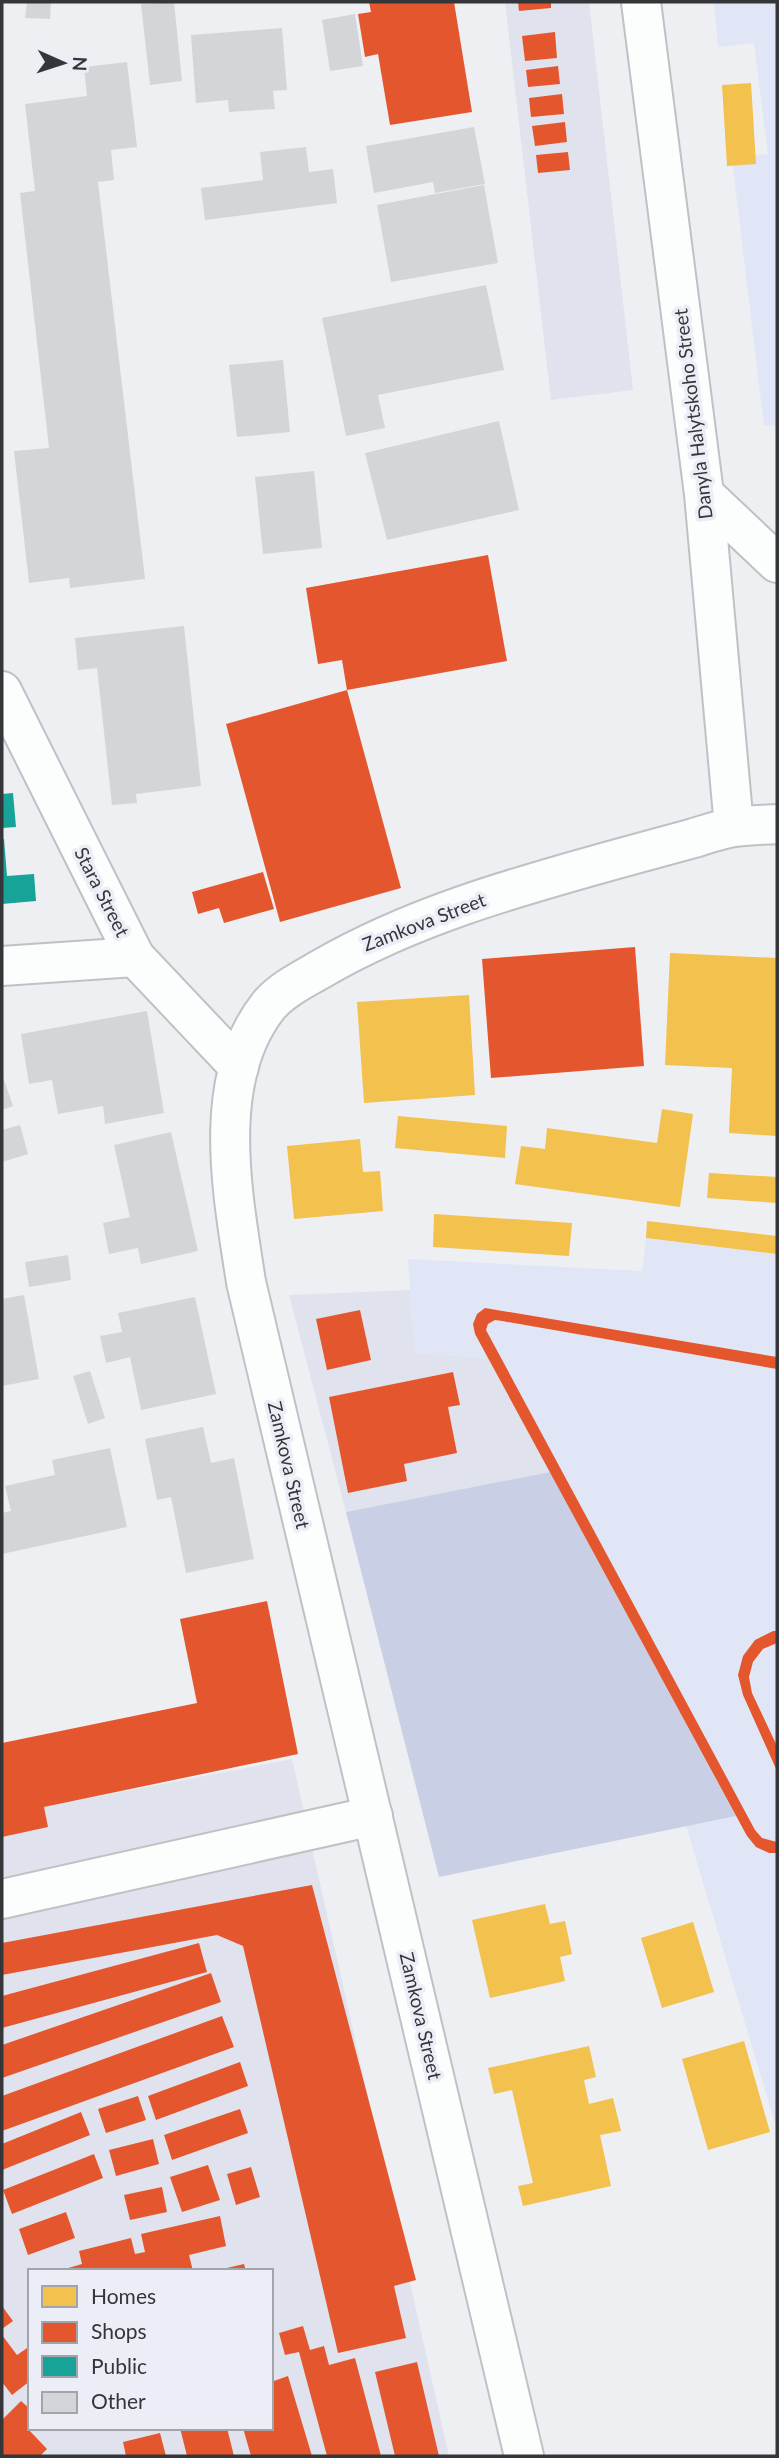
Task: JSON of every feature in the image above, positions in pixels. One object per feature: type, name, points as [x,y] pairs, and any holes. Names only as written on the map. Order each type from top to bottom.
[{"type":"main road","name":"Danyla Halytskoho Street","points":[[641,2],[704,494],[734,827]]},
{"type":"main road","points":[[704,494],[777,563]]},
{"type":"main road","name":"Stara Street","points":[[2,691],[135,957],[239,1067]]},
{"type":"main road","name":"Zamkova Street","points":[[524,2456],[246,1282],[232,1189],[230,1159],[233,1096],[239,1067],[269,1006],[285,990],[352,951],[413,924],[516,887],[734,827],[777,824]]},
{"type":"main road","points":[[2,966],[135,957]]},
{"type":"main road","points":[[2,1899],[373,1816]]},
{"type":"shaded area","points":[[505,2],[589,2],[633,390],[551,400]]},
{"type":"shaded area","points":[[714,2],[777,2],[777,425],[764,426],[732,159],[768,154],[754,43],[718,47]]},
{"type":"shaded area","points":[[646,1238],[777,1254],[777,1357],[486,1308],[475,1320],[474,1326],[488,1358],[415,1353],[408,1259],[642,1271]]},
{"type":"shaded area","points":[[410,1290],[415,1353],[488,1358],[550,1472],[346,1512],[289,1295]]},
{"type":"shaded area","points":[[495,1320],[777,1369],[777,1631],[755,1640],[743,1656],[738,1675],[743,1695],[777,1771],[777,1842],[762,1838],[755,1830],[488,1337],[487,1327]]},
{"type":"shaded area","points":[[550,1472],[736,1816],[439,1877],[346,1512]]},
{"type":"shaded area","points":[[777,1643],[777,1746],[757,1704],[750,1676],[753,1664],[762,1653]]},
{"type":"shaded area","points":[[292,1759],[449,2456],[2,2456],[2,1815]]},
{"type":"shaded area","points":[[736,1816],[757,1846],[762,1850],[777,1853],[777,2130],[686,1826]]},
{"type":"building: Homes","points":[[751,83],[756,164],[727,166],[722,85]]},
{"type":"building: Homes","points":[[670,953],[777,958],[777,1136],[729,1133],[732,1068],[665,1065]]},
{"type":"building: Homes","points":[[469,995],[475,1095],[364,1103],[357,1002]]},
{"type":"building: Homes","points":[[662,1109],[693,1114],[680,1207],[515,1184],[521,1146],[545,1149],[547,1128],[657,1143]]},
{"type":"building: Homes","points":[[398,1116],[507,1126],[505,1158],[395,1148]]},
{"type":"building: Homes","points":[[360,1139],[363,1172],[380,1171],[383,1211],[294,1219],[287,1146]]},
{"type":"building: Homes","points":[[709,1173],[777,1177],[777,1203],[707,1198]]},
{"type":"building: Homes","points":[[434,1214],[572,1223],[569,1256],[433,1247]]},
{"type":"building: Homes","points":[[647,1221],[777,1236],[777,1254],[646,1238]]},
{"type":"building: Homes","points":[[545,1904],[550,1924],[565,1921],[572,1954],[560,1957],[565,1981],[490,1998],[472,1920]]},
{"type":"building: Homes","points":[[693,1922],[714,1992],[662,2008],[641,1938]]},
{"type":"building: Homes","points":[[744,2041],[770,2132],[708,2150],[682,2059]]},
{"type":"building: Homes","points":[[589,2046],[596,2077],[584,2080],[589,2104],[613,2098],[621,2131],[600,2135],[611,2186],[523,2206],[518,2186],[533,2183],[512,2090],[494,2094],[488,2068]]},
{"type":"building: Shops","points":[[369,2],[454,2],[472,112],[390,125],[378,54],[365,57],[358,14],[371,12]]},
{"type":"building: Shops","points":[[518,2],[551,2],[551,8],[519,11]]},
{"type":"building: Shops","points":[[555,32],[557,58],[525,61],[522,36]]},
{"type":"building: Shops","points":[[558,66],[560,84],[528,87],[526,70]]},
{"type":"building: Shops","points":[[562,94],[564,114],[531,117],[529,98]]},
{"type":"building: Shops","points":[[565,122],[567,142],[535,146],[532,126]]},
{"type":"building: Shops","points":[[568,152],[570,170],[538,173],[536,155]]},
{"type":"building: Shops","points":[[488,555],[507,661],[347,690],[342,660],[318,664],[306,588]]},
{"type":"building: Shops","points":[[347,690],[401,888],[280,922],[226,724]]},
{"type":"building: Shops","points":[[263,872],[274,909],[224,923],[219,908],[198,914],[192,892]]},
{"type":"building: Shops","points":[[635,947],[644,1066],[491,1078],[482,959]]},
{"type":"building: Shops","points":[[485,1308],[777,1357],[777,1369],[495,1320],[488,1324],[486,1330],[755,1830],[762,1838],[777,1842],[777,1853],[769,1853],[756,1847],[747,1836],[475,1334],[473,1324],[477,1314]]},
{"type":"building: Shops","points":[[360,1310],[371,1360],[327,1370],[316,1319]]},
{"type":"building: Shops","points":[[453,1372],[460,1405],[448,1407],[457,1453],[404,1464],[407,1481],[348,1493],[329,1397]]},
{"type":"building: Shops","points":[[267,1601],[298,1754],[44,1807],[48,1827],[2,1837],[2,1743],[197,1703],[180,1619]]},
{"type":"building: Shops","points":[[777,1631],[777,1643],[763,1649],[753,1662],[749,1677],[752,1693],[777,1746],[777,1771],[743,1695],[738,1675],[743,1656],[755,1640]]},
{"type":"building: Shops","points":[[312,1885],[416,2280],[394,2286],[406,2338],[338,2353],[243,1946],[217,1935],[2,1975],[2,1943]]},
{"type":"building: Shops","points":[[199,1943],[207,1972],[2,2028],[2,1996]]},
{"type":"building: Shops","points":[[211,1973],[221,2002],[2,2078],[2,2045]]},
{"type":"building: Shops","points":[[222,2016],[234,2047],[2,2131],[2,2096]]},
{"type":"building: Shops","points":[[240,2062],[248,2086],[156,2120],[148,2096]]},
{"type":"building: Shops","points":[[138,2096],[146,2120],[106,2133],[98,2109]]},
{"type":"building: Shops","points":[[240,2109],[248,2133],[172,2160],[164,2135]]},
{"type":"building: Shops","points":[[81,2112],[90,2135],[2,2170],[2,2144]]},
{"type":"building: Shops","points":[[153,2139],[159,2164],[116,2176],[109,2150]]},
{"type":"building: Shops","points":[[94,2154],[103,2178],[12,2214],[3,2190]]},
{"type":"building: Shops","points":[[208,2165],[220,2200],[182,2212],[170,2177]]},
{"type":"building: Shops","points":[[251,2167],[260,2197],[236,2205],[227,2174]]},
{"type":"building: Shops","points":[[162,2187],[167,2212],[130,2220],[124,2195]]},
{"type":"building: Shops","points":[[66,2212],[75,2238],[28,2255],[19,2229]]},
{"type":"building: Shops","points":[[220,2216],[226,2246],[189,2255],[192,2269],[65,2269],[82,2264],[79,2251],[131,2238],[135,2254],[145,2252],[141,2234]]},
{"type":"building: Shops","points":[[244,2264],[245,2269],[222,2269]]},
{"type":"building: Shops","points":[[2,2306],[13,2321],[2,2329]]},
{"type":"building: Shops","points":[[303,2326],[310,2350],[324,2346],[329,2365],[355,2358],[381,2456],[327,2456],[299,2352],[285,2355],[279,2333]]},
{"type":"building: Shops","points":[[2,2335],[17,2355],[28,2347],[28,2383],[12,2395],[2,2382]]},
{"type":"building: Shops","points":[[417,2362],[439,2456],[395,2456],[375,2372]]},
{"type":"building: Shops","points":[[288,2376],[312,2456],[251,2456],[244,2430],[273,2430],[273,2381]]},
{"type":"building: Shops","points":[[21,2401],[28,2407],[28,2430],[47,2449],[40,2456],[2,2456],[2,2420]]},
{"type":"building: Shops","points":[[180,2430],[228,2430],[234,2456],[187,2456]]},
{"type":"building: Shops","points":[[160,2433],[166,2456],[126,2456],[123,2442]]},
{"type":"building: Public","points":[[13,793],[16,827],[2,828],[2,794]]},
{"type":"building: Public","points":[[2,839],[7,876],[34,874],[36,901],[2,904]]},
{"type":"building: Other","points":[[27,2],[51,2],[50,19],[25,18]]},
{"type":"building: Other","points":[[174,2],[182,81],[150,85],[141,4]]},
{"type":"building: Other","points":[[355,14],[363,66],[330,71],[322,20]]},
{"type":"building: Other","points":[[282,28],[287,90],[273,91],[275,109],[229,112],[228,100],[196,103],[191,35]]},
{"type":"building: Other","points":[[127,62],[137,147],[111,150],[114,180],[98,182],[145,579],[70,588],[69,578],[29,583],[14,451],[49,448],[20,193],[35,191],[25,104],[87,96],[84,67]]},
{"type":"building: Other","points":[[474,127],[485,184],[435,193],[433,182],[374,193],[366,146]]},
{"type":"building: Other","points":[[306,147],[309,172],[333,169],[337,203],[205,220],[201,188],[263,180],[260,152]]},
{"type":"building: Other","points":[[484,185],[498,263],[391,282],[377,205]]},
{"type":"building: Other","points":[[486,285],[504,370],[378,395],[385,428],[346,436],[322,318]]},
{"type":"building: Other","points":[[283,360],[290,432],[237,437],[229,365]]},
{"type":"building: Other","points":[[499,421],[519,510],[387,540],[365,453]]},
{"type":"building: Other","points":[[314,471],[322,548],[263,554],[255,477]]},
{"type":"building: Other","points":[[184,626],[201,786],[136,794],[137,803],[112,805],[97,668],[78,670],[75,638]]},
{"type":"building: Other","points":[[147,1011],[164,1113],[105,1124],[103,1106],[58,1114],[52,1080],[29,1084],[21,1034]]},
{"type":"building: Other","points":[[2,1074],[13,1106],[2,1110]]},
{"type":"building: Other","points":[[20,1125],[28,1154],[2,1162],[2,1130]]},
{"type":"building: Other","points":[[171,1132],[198,1251],[141,1264],[138,1248],[109,1254],[103,1223],[130,1217],[114,1145]]},
{"type":"building: Other","points":[[68,1255],[71,1280],[29,1287],[25,1262]]},
{"type":"building: Other","points":[[24,1295],[39,1379],[2,1386],[2,1299]]},
{"type":"building: Other","points":[[195,1297],[216,1394],[141,1410],[130,1357],[106,1363],[100,1336],[122,1332],[118,1313]]},
{"type":"building: Other","points":[[90,1371],[105,1418],[88,1424],[73,1376]]},
{"type":"building: Other","points":[[203,1427],[211,1463],[234,1458],[254,1559],[186,1573],[171,1497],[157,1500],[145,1439]]},
{"type":"building: Other","points":[[110,1448],[127,1527],[2,1554],[2,1513],[11,1511],[5,1486],[55,1475],[52,1460]]}]
